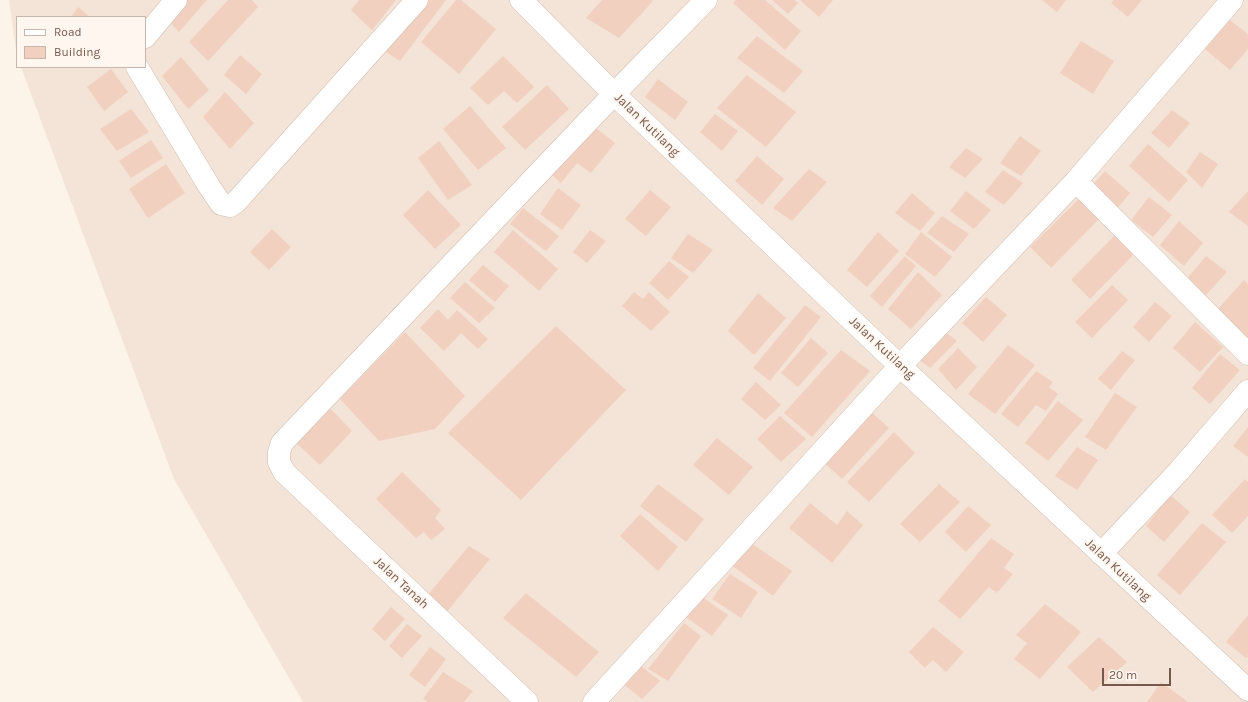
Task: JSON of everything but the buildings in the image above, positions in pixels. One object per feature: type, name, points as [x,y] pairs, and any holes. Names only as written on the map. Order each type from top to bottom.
[{"type":"street","points":[[146,36],[176,0]]},
{"type":"street","points":[[138,68],[221,204],[230,206],[236,202],[417,0]]},
{"type":"street","name":"Jalan Kutilang","points":[[521,0],[614,94],[900,366],[1248,690]]},
{"type":"street","points":[[614,94],[706,0]]},
{"type":"street","points":[[594,702],[900,366],[1076,181],[1232,0]]},
{"type":"street","name":"Jalan Tanah","points":[[527,702],[284,472],[279,462],[279,452],[282,443],[614,94]]},
{"type":"street","points":[[1076,181],[1248,354]]},
{"type":"street","points":[[1101,554],[1179,471],[1248,391]]},
{"type":"shaded area","points":[[9,0],[1248,0],[1248,702],[303,702],[174,479],[21,68],[146,68],[146,16],[16,16],[16,50]]}]
